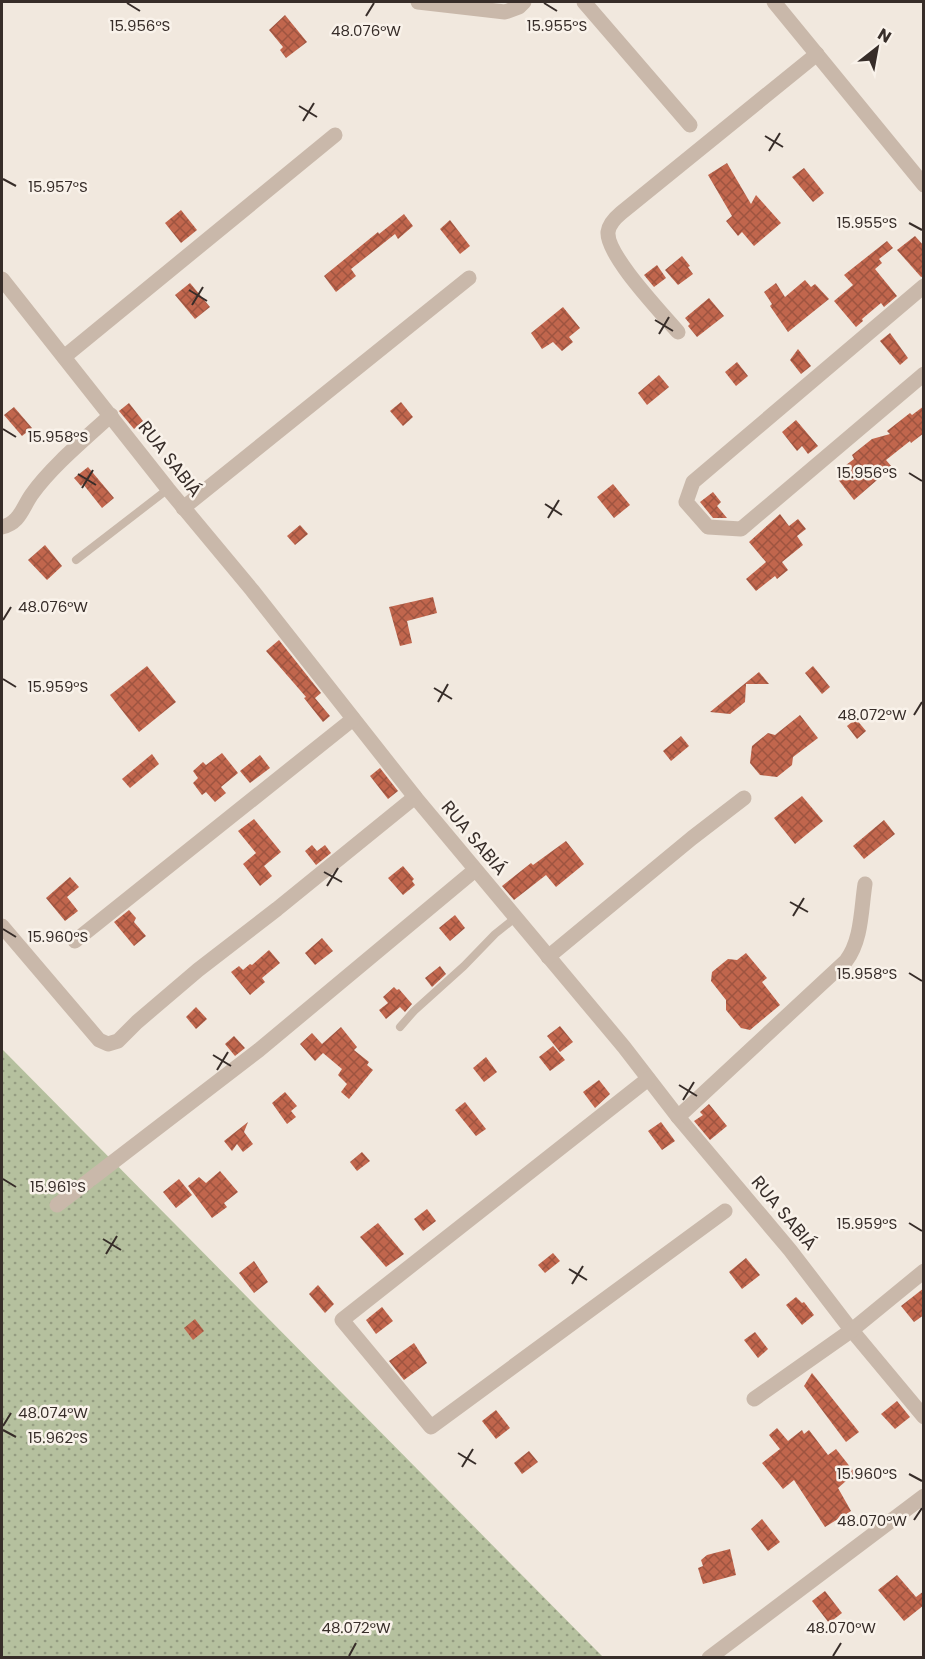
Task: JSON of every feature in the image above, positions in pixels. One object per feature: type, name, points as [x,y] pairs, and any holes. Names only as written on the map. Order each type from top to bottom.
[{"type":"street","points":[[418,2],[505,12],[519,7],[524,2]]},
{"type":"street","points":[[584,2],[690,125]]},
{"type":"street","points":[[774,2],[924,185]]},
{"type":"street","points":[[678,332],[626,270],[610,243],[608,233],[611,223],[817,54]]},
{"type":"street","points":[[64,357],[335,135]]},
{"type":"street","points":[[183,508],[468,278]]},
{"type":"street","name":"RUA SABIÁ","points":[[2,279],[416,798],[923,1414]]},
{"type":"street","points":[[924,286],[693,482],[686,502],[708,527],[741,529],[924,374]]},
{"type":"street","points":[[2,527],[12,524],[18,518],[36,490],[111,415]]},
{"type":"street","points":[[75,940],[353,719]]},
{"type":"street","points":[[2,926],[99,1040],[108,1044],[112,1043],[118,1041],[198,970],[416,798]]},
{"type":"street","points":[[548,957],[744,798]]},
{"type":"street","points":[[57,1205],[259,1050],[475,870]]},
{"type":"street","points":[[678,1117],[846,961],[854,951],[857,939],[865,884]]},
{"type":"street","points":[[648,1079],[342,1320],[431,1428],[725,1211]]},
{"type":"street","points":[[754,1399],[852,1330],[924,1271]]},
{"type":"street","points":[[709,1658],[924,1496]]},
{"type":"lane","points":[[76,560],[168,489]]},
{"type":"lane","points":[[400,1027],[495,934],[515,918]]},
{"type":"green space","points":[[2,1049],[603,1657],[2,1657]]},
{"type":"building","points":[[285,15],[307,42],[286,58],[280,50],[283,47],[269,30]]},
{"type":"building","points":[[727,163],[751,204],[756,195],[781,223],[754,246],[742,232],[738,236],[726,221],[732,216],[708,175]]},
{"type":"building","points":[[804,168],[824,193],[813,202],[792,177]]},
{"type":"building","points":[[181,210],[197,230],[181,243],[165,223]]},
{"type":"building","points":[[404,214],[413,226],[398,239],[395,234],[351,269],[356,276],[336,292],[324,276]]},
{"type":"building","points":[[450,220],[470,246],[460,254],[440,229]]},
{"type":"building","points":[[915,236],[924,246],[924,276],[921,277],[897,250]]},
{"type":"building","points":[[887,241],[893,248],[879,259],[882,263],[875,269],[897,296],[884,307],[881,303],[856,327],[834,301],[853,285],[844,275]]},
{"type":"building","points":[[682,256],[693,274],[678,285],[665,270]]},
{"type":"building","points":[[657,265],[666,278],[654,287],[644,275]]},
{"type":"building","points":[[805,280],[811,287],[815,284],[829,299],[788,332],[770,306],[772,304],[764,292],[776,283],[785,297]]},
{"type":"building","points":[[190,283],[210,307],[195,319],[175,295]]},
{"type":"building","points":[[709,298],[724,316],[697,337],[685,318]]},
{"type":"building","points":[[563,307],[580,328],[569,337],[573,342],[562,351],[553,342],[542,349],[531,333]]},
{"type":"building","points":[[890,333],[908,358],[900,365],[880,341]]},
{"type":"building","points":[[798,349],[811,366],[801,374],[790,360]]},
{"type":"building","points":[[737,362],[748,376],[736,386],[725,372]]},
{"type":"building","points":[[659,375],[669,387],[647,405],[638,393]]},
{"type":"building","points":[[401,402],[413,417],[403,426],[390,411]]},
{"type":"building","points":[[129,403],[143,421],[134,429],[119,411]]},
{"type":"building","points":[[924,406],[924,433],[886,460],[892,467],[854,500],[837,478],[845,472],[842,468],[854,459],[852,455],[872,439],[890,434],[887,431],[910,413],[912,415]]},
{"type":"building","points":[[14,407],[32,428],[22,436],[4,415]]},
{"type":"building","points":[[796,420],[818,446],[808,454],[802,446],[797,451],[782,432]]},
{"type":"building","points":[[88,467],[114,498],[102,508],[83,484],[81,486],[74,478]]},
{"type":"building","points":[[613,484],[630,505],[614,518],[597,497]]},
{"type":"building","points":[[713,492],[721,502],[717,506],[727,518],[713,518],[700,502]]},
{"type":"building","points":[[780,514],[789,526],[798,519],[806,529],[797,536],[803,545],[782,562],[788,570],[777,579],[775,576],[756,591],[746,579],[766,562],[749,542]]},
{"type":"building","points":[[300,525],[308,534],[295,545],[287,536]]},
{"type":"building","points":[[45,545],[62,566],[47,580],[28,560]]},
{"type":"building","points":[[433,597],[437,613],[407,621],[412,643],[400,646],[389,607]]},
{"type":"building","points":[[279,640],[321,693],[315,698],[330,716],[323,722],[304,698],[306,697],[266,651]]},
{"type":"building","points":[[147,666],[176,702],[139,732],[110,695]]},
{"type":"building","points":[[813,666],[830,687],[822,694],[805,673]]},
{"type":"building","points":[[759,672],[769,684],[746,684],[745,702],[730,714],[710,712]]},
{"type":"building","points":[[800,715],[818,738],[793,757],[792,765],[777,777],[760,775],[750,763],[752,746],[768,733],[775,735]]},
{"type":"building","points":[[856,719],[866,731],[857,739],[847,726]]},
{"type":"building","points":[[681,736],[689,746],[671,761],[663,751]]},
{"type":"building","points":[[222,753],[238,773],[221,787],[226,793],[215,802],[206,792],[202,795],[193,783],[198,778],[193,771],[203,762],[206,765]]},
{"type":"building","points":[[152,754],[159,764],[130,788],[122,779]]},
{"type":"building","points":[[260,755],[270,768],[250,783],[240,771]]},
{"type":"building","points":[[380,768],[398,791],[388,799],[370,776]]},
{"type":"building","points":[[802,796],[823,821],[795,844],[774,818]]},
{"type":"building","points":[[254,819],[281,852],[264,866],[272,876],[260,886],[243,864],[256,853],[238,831]]},
{"type":"building","points":[[884,820],[895,834],[864,859],[853,846]]},
{"type":"building","points":[[566,841],[584,864],[556,887],[546,875],[514,900],[502,886],[531,863],[533,865]]},
{"type":"building","points":[[312,845],[317,851],[325,845],[331,853],[316,865],[305,851]]},
{"type":"building","points":[[403,866],[414,879],[412,881],[415,885],[403,895],[388,878]]},
{"type":"building","points":[[70,877],[79,887],[67,897],[78,911],[65,921],[46,898]]},
{"type":"building","points":[[129,910],[136,918],[134,922],[146,936],[134,946],[114,922]]},
{"type":"building","points":[[455,915],[465,928],[450,941],[439,928]]},
{"type":"building","points":[[322,938],[333,951],[315,965],[305,953]]},
{"type":"building","points":[[269,950],[280,963],[262,978],[265,982],[250,995],[231,972],[239,966],[243,970],[250,964],[252,965]]},
{"type":"building","points":[[746,953],[767,978],[762,982],[780,1005],[750,1030],[741,1028],[726,1010],[726,1000],[711,981],[712,972],[728,959],[737,960]]},
{"type":"building","points":[[440,966],[446,974],[432,987],[425,978]]},
{"type":"building","points":[[394,987],[399,989],[412,1004],[405,1012],[400,1007],[386,1019],[379,1010],[388,1003],[383,997]]},
{"type":"building","points":[[196,1007],[207,1019],[196,1029],[186,1017]]},
{"type":"building","points":[[560,1026],[573,1042],[560,1052],[547,1036]]},
{"type":"building","points":[[341,1027],[357,1047],[354,1050],[369,1062],[367,1065],[373,1070],[349,1099],[341,1092],[347,1084],[338,1075],[342,1069],[323,1053],[315,1061],[300,1044],[312,1033],[322,1044]]},
{"type":"building","points":[[234,1036],[245,1048],[235,1056],[225,1044]]},
{"type":"building","points":[[553,1046],[565,1060],[550,1071],[539,1057]]},
{"type":"building","points":[[486,1057],[497,1072],[484,1082],[473,1068]]},
{"type":"building","points":[[599,1080],[610,1094],[595,1108],[583,1092]]},
{"type":"building","points":[[285,1092],[297,1106],[291,1111],[296,1117],[287,1124],[272,1103]]},
{"type":"building","points":[[465,1102],[486,1129],[476,1136],[455,1110]]},
{"type":"building","points":[[709,1104],[727,1126],[710,1140],[694,1121],[703,1115],[700,1112]]},
{"type":"building","points":[[248,1122],[244,1132],[253,1144],[243,1152],[237,1144],[232,1151],[224,1141]]},
{"type":"building","points":[[661,1122],[675,1141],[662,1150],[648,1131]]},
{"type":"building","points":[[362,1152],[370,1161],[357,1171],[350,1162]]},
{"type":"building","points":[[220,1171],[238,1192],[224,1203],[227,1207],[212,1218],[188,1186],[199,1177],[206,1183]]},
{"type":"building","points":[[179,1179],[192,1195],[176,1208],[163,1192]]},
{"type":"building","points":[[427,1209],[436,1221],[423,1231],[414,1219]]},
{"type":"building","points":[[378,1223],[404,1254],[386,1267],[360,1237]]},
{"type":"building","points":[[553,1253],[560,1261],[545,1273],[538,1265]]},
{"type":"building","points":[[746,1258],[760,1275],[742,1289],[729,1272]]},
{"type":"building","points":[[254,1261],[268,1282],[254,1293],[239,1273]]},
{"type":"building","points":[[318,1285],[334,1304],[325,1313],[309,1294]]},
{"type":"building","points":[[924,1288],[924,1315],[914,1322],[901,1306]]},
{"type":"building","points":[[796,1297],[802,1303],[804,1302],[814,1315],[802,1325],[786,1305]]},
{"type":"building","points":[[382,1307],[393,1321],[376,1334],[366,1320]]},
{"type":"building","points":[[195,1319],[204,1331],[193,1340],[184,1328]]},
{"type":"building","points":[[755,1332],[768,1349],[758,1358],[744,1340]]},
{"type":"building","points":[[414,1343],[427,1363],[404,1380],[389,1361]]},
{"type":"building","points":[[812,1373],[859,1432],[846,1442],[804,1386]]},
{"type":"building","points":[[897,1401],[910,1417],[895,1429],[881,1414]]},
{"type":"building","points":[[496,1410],[510,1428],[496,1439],[482,1421]]},
{"type":"building","points":[[777,1428],[788,1441],[802,1430],[804,1434],[809,1430],[828,1455],[836,1449],[855,1473],[838,1488],[851,1511],[825,1527],[794,1480],[783,1489],[762,1463],[780,1449],[769,1435]]},
{"type":"building","points":[[529,1451],[538,1462],[522,1474],[514,1463]]},
{"type":"building","points":[[762,1519],[780,1542],[768,1551],[751,1529]]},
{"type":"building","points":[[730,1549],[736,1575],[703,1584],[698,1568],[703,1566],[701,1560],[707,1555]]},
{"type":"building","points":[[897,1575],[916,1597],[924,1591],[924,1605],[904,1621],[878,1590]]},
{"type":"building","points":[[825,1591],[842,1613],[829,1623],[812,1601]]}]
